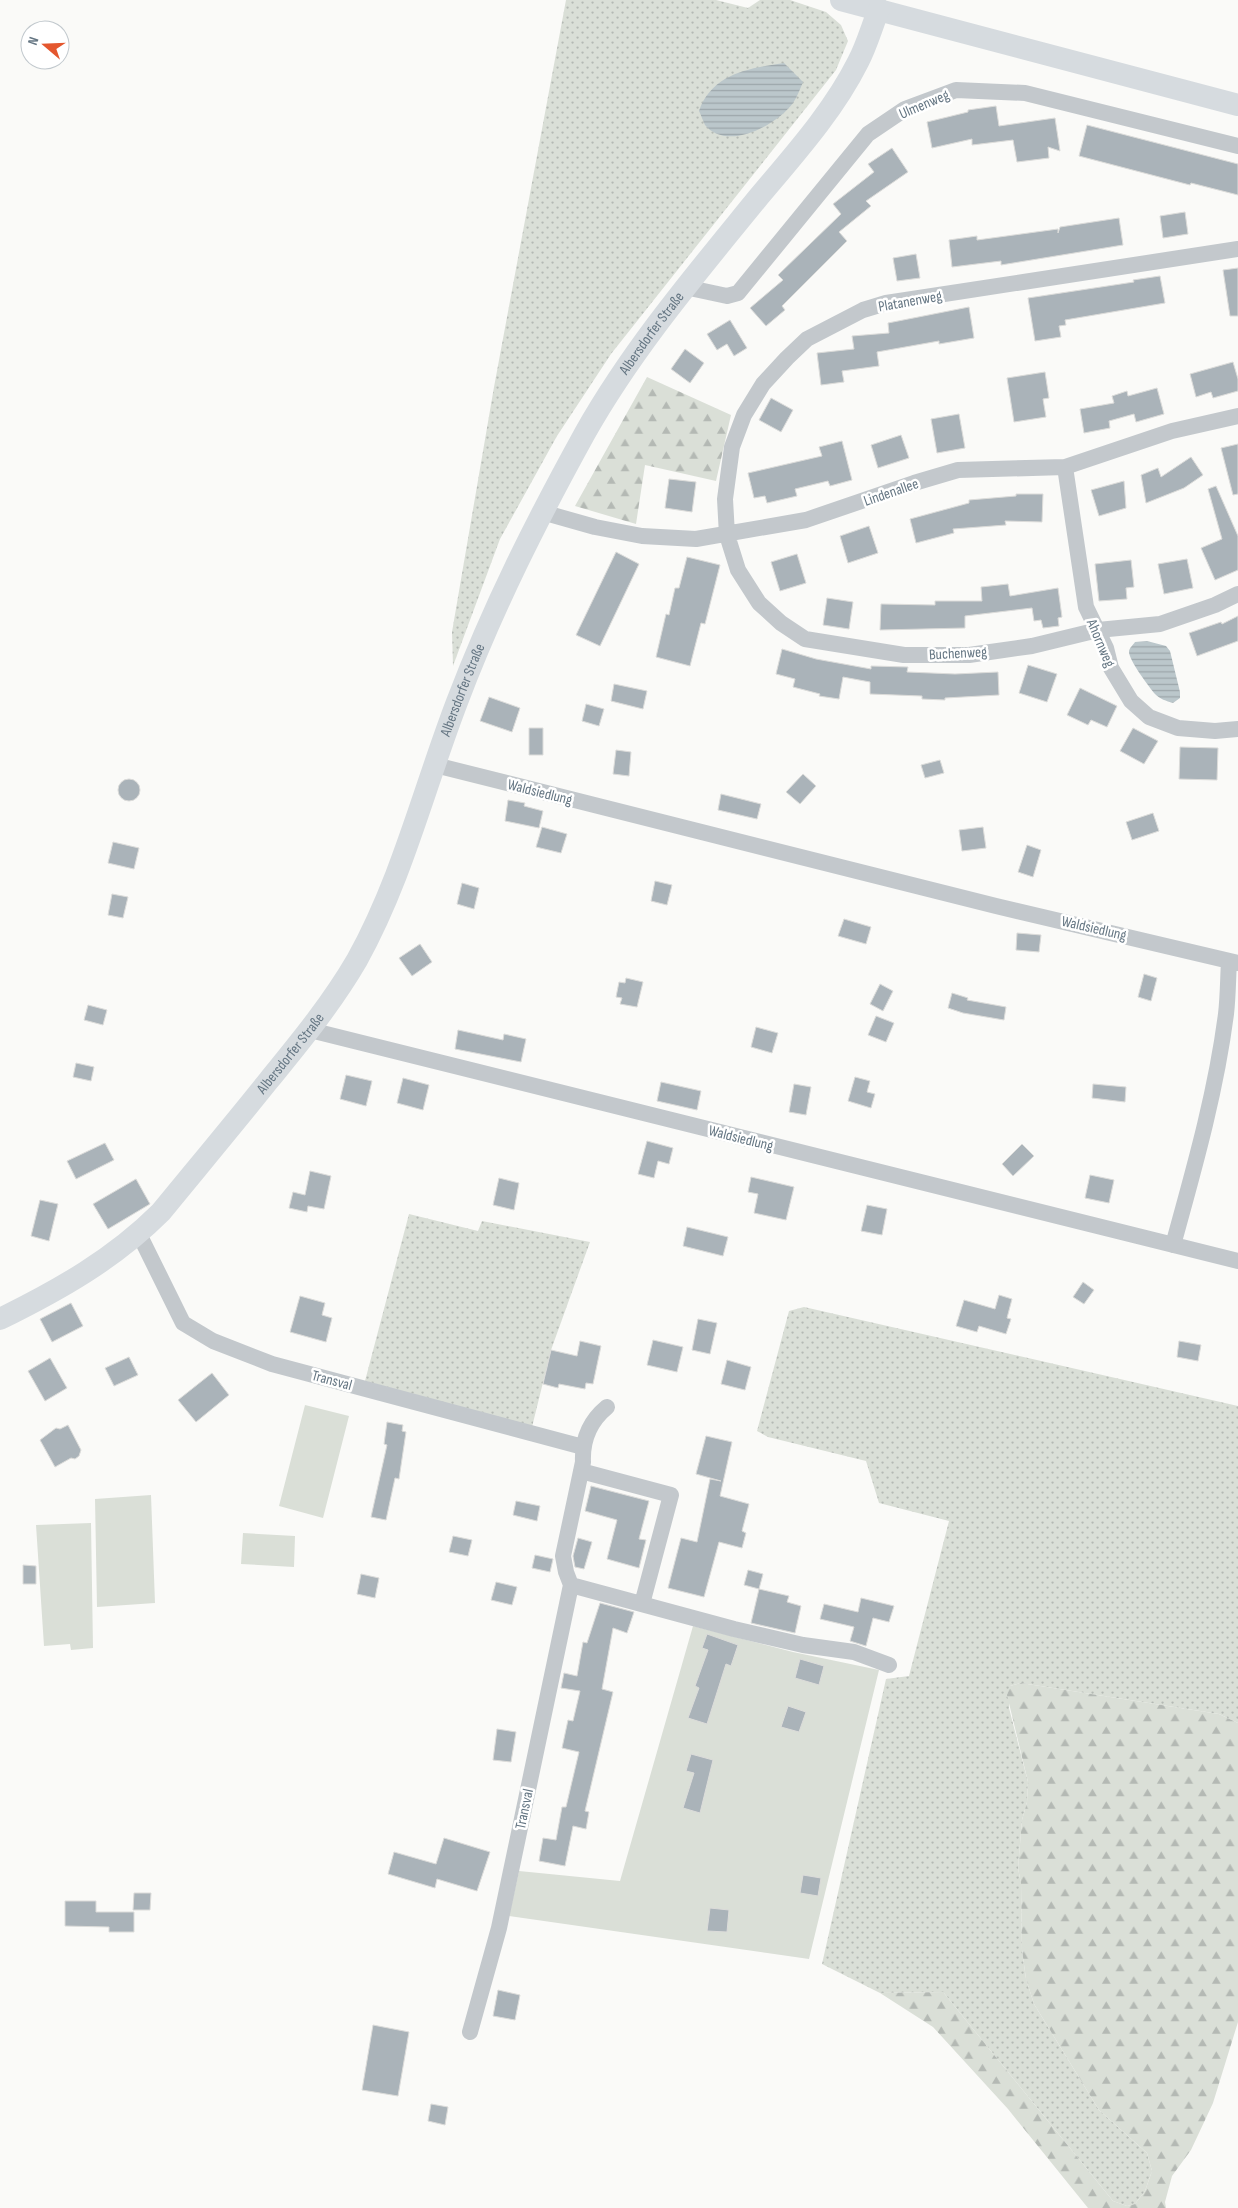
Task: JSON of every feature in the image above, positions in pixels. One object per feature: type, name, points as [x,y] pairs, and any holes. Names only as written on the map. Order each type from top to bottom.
[{"type":"street","points":[[841,0],[1238,105]]},
{"type":"street","name":"Albersdorfer Straße","points":[[0,1319],[92,1269],[139,1234],[161,1212],[310,1030],[358,958],[384,904],[406,850],[435,765],[481,642],[508,580],[542,512],[586,432],[630,361],[685,287],[790,159],[837,98],[859,60],[879,9]]},
{"type":"street","name":"Ulmenweg","points":[[685,287],[727,296],[738,293],[868,134],[905,109],[956,90],[1025,93],[1238,146]]},
{"type":"street","name":"Platanenweg","points":[[727,535],[725,499],[732,447],[744,415],[763,384],[807,339],[864,310],[886,303],[1238,249]]},
{"type":"street","name":"Lindenallee","points":[[542,512],[595,527],[642,536],[696,539],[727,535],[806,520],[958,470],[1065,467],[1172,431],[1238,416]]},
{"type":"street","name":"Ahornweg","points":[[1065,467],[1086,607],[1106,648],[1111,668],[1131,701],[1149,717],[1178,728],[1215,731],[1238,729]]},
{"type":"street","name":"Buchenweg","points":[[727,535],[738,570],[759,602],[781,622],[805,639],[904,655],[969,655],[1032,646],[1098,630],[1160,624],[1215,605],[1238,594]]},
{"type":"street","name":"Waldsiedlung","points":[[435,765],[996,906],[1233,962],[1217,1069],[1197,1157],[1173,1245]]},
{"type":"street","name":"Waldsiedlung","points":[[310,1030],[1238,1261]]},
{"type":"street","name":"Transval","points":[[139,1234],[183,1322],[213,1341],[272,1364],[583,1447]]},
{"type":"street","name":"Transval","points":[[470,2032],[499,1928],[571,1585],[563,1556],[581,1471],[583,1447],[595,1418],[607,1407]]},
{"type":"street","points":[[581,1471],[672,1495],[642,1604]]},
{"type":"street","points":[[571,1585],[803,1645],[854,1652],[889,1665]]},
{"type":"green space","points":[[566,0],[716,0],[748,8],[760,0],[790,0],[826,12],[841,25],[848,41],[836,70],[611,354],[557,436],[500,539],[453,666],[452,632],[494,387]]},
{"type":"green space","points":[[647,377],[731,415],[716,481],[645,465],[636,524],[575,506]]},
{"type":"green space","points":[[409,1214],[478,1231],[482,1221],[590,1242],[551,1350],[532,1427],[365,1381]]},
{"type":"green space","points":[[804,1307],[1238,1406],[1238,1723],[1219,1714],[1021,1683],[1010,1686],[1009,1708],[1028,1782],[1027,1802],[1022,1820],[1018,1868],[1021,1884],[1022,1950],[1026,1979],[1034,2004],[1099,2110],[1147,2153],[1152,2171],[1145,2191],[1135,2204],[1127,2206],[1113,2201],[943,1992],[880,1993],[822,1964],[886,1679],[909,1676],[949,1521],[879,1503],[866,1461],[768,1437],[757,1431],[789,1311]]},
{"type":"green space","points":[[305,1405],[349,1416],[323,1518],[279,1506]]},
{"type":"green space","points":[[151,1495],[155,1603],[97,1607],[95,1499]]},
{"type":"green space","points":[[91,1523],[93,1648],[71,1650],[70,1644],[44,1646],[36,1525]]},
{"type":"green space","points":[[243,1533],[295,1536],[294,1567],[241,1564]]},
{"type":"green space","points":[[693,1626],[793,1652],[879,1670],[809,1959],[509,1916],[519,1871],[620,1881]]},
{"type":"green space","points":[[1021,1683],[1219,1714],[1238,1723],[1238,2022],[1213,2103],[1191,2150],[1172,2176],[1165,2202],[1166,2208],[1088,2208],[1008,2109],[933,2027],[880,1993],[943,1992],[1113,2201],[1127,2206],[1135,2204],[1145,2191],[1152,2171],[1147,2153],[1099,2110],[1034,2004],[1026,1979],[1022,1950],[1021,1884],[1018,1868],[1022,1820],[1027,1802],[1028,1782],[1007,1695],[1010,1686]]},
{"type":"shaded area","points":[[784,63],[803,82],[793,103],[776,120],[764,127],[738,136],[714,133],[705,125],[699,111],[705,98],[723,80],[746,70]]},
{"type":"shaded area","points":[[1147,641],[1166,646],[1170,651],[1180,692],[1180,698],[1173,703],[1163,700],[1155,694],[1132,661],[1129,652],[1135,642]]},
{"type":"building","points":[[996,106],[999,126],[1055,118],[1060,151],[1048,147],[1049,158],[1017,162],[1013,140],[972,145],[972,139],[932,148],[927,122],[968,112],[968,110]]},
{"type":"building","points":[[1087,125],[1238,164],[1238,195],[1191,183],[1190,185],[1079,156]]},
{"type":"building","points":[[892,148],[908,172],[866,201],[871,206],[839,232],[847,241],[782,306],[785,310],[766,326],[750,308],[783,280],[778,275],[841,214],[833,204],[874,172],[868,164]]},
{"type":"building","points":[[1185,212],[1188,234],[1163,238],[1160,216]]},
{"type":"building","points":[[1119,218],[1123,245],[1001,265],[1001,261],[952,267],[949,240],[977,236],[977,240],[1058,229],[1058,233],[1060,227]]},
{"type":"building","points":[[916,254],[920,278],[897,281],[893,258]]},
{"type":"building","points":[[1238,268],[1238,316],[1230,316],[1223,270]]},
{"type":"building","points":[[1160,276],[1165,303],[1065,320],[1066,325],[1059,326],[1061,337],[1035,341],[1028,298],[1134,282],[1133,280]]},
{"type":"building","points":[[969,307],[974,338],[939,344],[939,341],[877,352],[879,366],[842,371],[844,382],[821,385],[817,353],[854,349],[852,336],[889,333],[888,323]]},
{"type":"building","points":[[730,320],[747,348],[734,356],[727,344],[717,350],[707,334]]},
{"type":"building","points":[[685,349],[704,363],[690,383],[671,369]]},
{"type":"building","points":[[1233,362],[1238,379],[1238,391],[1213,398],[1211,392],[1196,397],[1190,374]]},
{"type":"building","points":[[1045,372],[1049,398],[1043,399],[1046,417],[1014,422],[1007,378]]},
{"type":"building","points":[[1157,388],[1164,414],[1136,422],[1134,414],[1109,421],[1110,428],[1084,433],[1080,409],[1114,403],[1112,396],[1127,391],[1128,396]]},
{"type":"building","points":[[771,398],[793,410],[781,432],[759,420]]},
{"type":"building","points":[[959,414],[965,448],[937,453],[931,419]]},
{"type":"building","points":[[901,435],[909,458],[878,468],[871,445]]},
{"type":"building","points":[[842,441],[852,480],[830,486],[828,481],[795,489],[797,496],[767,503],[765,496],[754,498],[748,473],[822,456],[819,447]]},
{"type":"building","points":[[1238,444],[1238,494],[1233,495],[1221,448]]},
{"type":"building","points":[[1191,457],[1203,475],[1184,488],[1146,503],[1141,475],[1158,468],[1161,477]]},
{"type":"building","points":[[669,479],[696,482],[692,512],[665,508]]},
{"type":"building","points":[[1124,481],[1126,508],[1099,516],[1091,490]]},
{"type":"building","points":[[1216,486],[1238,536],[1238,570],[1215,580],[1201,548],[1222,539],[1208,489]]},
{"type":"building","points":[[1016,494],[1043,494],[1042,522],[1005,521],[1006,525],[953,529],[954,533],[916,543],[910,519],[969,503],[969,500],[1016,496]]},
{"type":"building","points":[[869,526],[878,553],[848,563],[840,536]]},
{"type":"building","points":[[616,552],[639,564],[600,646],[576,635]]},
{"type":"building","points":[[797,554],[806,583],[780,591],[771,562]]},
{"type":"building","points":[[687,557],[720,565],[705,624],[701,623],[690,666],[656,657],[666,614],[669,615],[675,588],[679,588]]},
{"type":"building","points":[[1187,559],[1193,588],[1164,594],[1158,564]]},
{"type":"building","points":[[1131,560],[1134,587],[1126,588],[1127,599],[1099,601],[1095,564]]},
{"type":"building","points":[[1008,584],[1010,596],[1058,588],[1062,617],[1058,618],[1059,626],[1043,628],[1041,620],[1034,621],[1032,608],[965,616],[965,628],[880,630],[881,604],[935,605],[935,601],[982,601],[981,587]]},
{"type":"building","points":[[827,598],[853,602],[849,629],[823,625]]},
{"type":"building","points":[[1238,616],[1238,641],[1197,656],[1189,633],[1221,622],[1222,624]]},
{"type":"building","points":[[782,649],[816,659],[871,669],[871,666],[908,667],[907,672],[955,674],[998,672],[999,695],[945,698],[945,700],[922,699],[922,696],[870,694],[870,682],[843,677],[839,699],[819,696],[820,694],[793,687],[795,679],[776,674]]},
{"type":"building","points":[[1028,665],[1057,674],[1047,702],[1019,693]]},
{"type":"building","points":[[614,684],[647,691],[643,709],[611,701]]},
{"type":"building","points":[[1080,688],[1117,706],[1107,727],[1091,720],[1088,725],[1067,715]]},
{"type":"building","points":[[489,697],[520,708],[512,732],[480,721]]},
{"type":"building","points":[[586,704],[604,709],[599,726],[582,721]]},
{"type":"building","points":[[529,728],[543,728],[543,755],[529,755]]},
{"type":"building","points":[[1133,728],[1158,741],[1144,764],[1120,751]]},
{"type":"building","points":[[1180,747],[1218,748],[1217,780],[1179,779]]},
{"type":"building","points":[[616,750],[631,752],[629,776],[613,774]]},
{"type":"building","points":[[940,760],[944,773],[925,778],[921,765]]},
{"type":"building","points":[[803,774],[816,786],[800,804],[786,792]]},
{"type":"building","points":[[129,779],[137,782],[140,790],[137,798],[129,801],[121,798],[118,790],[121,782]]},
{"type":"building","points":[[721,794],[761,804],[757,819],[718,810]]},
{"type":"building","points":[[508,800],[525,803],[524,806],[543,811],[539,828],[505,821]]},
{"type":"building","points":[[1153,813],[1159,831],[1132,840],[1126,822]]},
{"type":"building","points":[[542,827],[567,834],[561,853],[536,847]]},
{"type":"building","points":[[983,827],[986,848],[962,851],[959,830]]},
{"type":"building","points":[[113,842],[139,848],[134,869],[108,863]]},
{"type":"building","points":[[1027,845],[1041,850],[1033,877],[1018,872]]},
{"type":"building","points":[[655,881],[672,885],[667,905],[651,901]]},
{"type":"building","points":[[462,883],[479,888],[474,909],[457,904]]},
{"type":"building","points":[[112,894],[128,897],[123,918],[108,915]]},
{"type":"building","points":[[844,919],[871,927],[866,944],[838,936]]},
{"type":"building","points":[[1017,933],[1041,935],[1039,952],[1016,950]]},
{"type":"building","points":[[420,944],[432,962],[412,976],[399,958]]},
{"type":"building","points":[[1144,974],[1157,978],[1151,1001],[1138,997]]},
{"type":"building","points":[[626,978],[643,982],[637,1007],[620,1004],[622,998],[616,997],[619,982],[625,983]]},
{"type":"building","points":[[880,984],[893,991],[883,1011],[870,1004]]},
{"type":"building","points":[[952,993],[968,998],[967,1000],[1006,1007],[1004,1020],[963,1013],[948,1008]]},
{"type":"building","points":[[88,1005],[107,1010],[103,1025],[84,1020]]},
{"type":"building","points":[[876,1016],[894,1023],[886,1042],[868,1035]]},
{"type":"building","points":[[756,1027],[778,1033],[772,1053],[751,1047]]},
{"type":"building","points":[[458,1030],[503,1040],[504,1034],[526,1039],[521,1062],[455,1049]]},
{"type":"building","points":[[76,1063],[94,1067],[91,1081],[73,1077]]},
{"type":"building","points":[[346,1075],[372,1081],[366,1106],[340,1099]]},
{"type":"building","points":[[855,1077],[870,1081],[867,1092],[875,1094],[871,1108],[848,1101]]},
{"type":"building","points":[[403,1078],[429,1085],[423,1110],[397,1103]]},
{"type":"building","points":[[661,1082],[701,1091],[697,1110],[657,1101]]},
{"type":"building","points":[[794,1084],[811,1087],[806,1115],[789,1112]]},
{"type":"building","points":[[1093,1084],[1126,1087],[1125,1102],[1092,1098]]},
{"type":"building","points":[[647,1141],[673,1148],[669,1164],[658,1161],[654,1178],[638,1174]]},
{"type":"building","points":[[105,1143],[114,1160],[76,1179],[67,1161]]},
{"type":"building","points":[[1022,1144],[1034,1156],[1013,1176],[1002,1164]]},
{"type":"building","points":[[310,1171],[331,1176],[324,1209],[308,1206],[307,1212],[289,1208],[293,1192],[305,1195]]},
{"type":"building","points":[[1090,1175],[1114,1180],[1109,1203],[1085,1198]]},
{"type":"building","points":[[751,1177],[794,1187],[786,1220],[754,1213],[758,1194],[748,1192]]},
{"type":"building","points":[[499,1178],[519,1183],[514,1210],[493,1205]]},
{"type":"building","points":[[136,1179],[150,1204],[108,1229],[93,1204]]},
{"type":"building","points":[[40,1200],[58,1204],[49,1241],[31,1236]]},
{"type":"building","points":[[867,1205],[887,1209],[882,1235],[861,1231]]},
{"type":"building","points":[[687,1227],[728,1237],[723,1256],[683,1246]]},
{"type":"building","points":[[1083,1282],[1094,1290],[1084,1304],[1073,1297]]},
{"type":"building","points":[[999,1295],[1012,1299],[1007,1318],[1011,1319],[1006,1334],[979,1326],[977,1332],[956,1326],[964,1300],[995,1309]]},
{"type":"building","points":[[300,1296],[325,1303],[322,1315],[332,1318],[326,1342],[290,1332]]},
{"type":"building","points":[[71,1303],[83,1326],[52,1342],[40,1319]]},
{"type":"building","points":[[698,1319],[717,1323],[710,1354],[692,1350]]},
{"type":"building","points":[[653,1340],[683,1347],[677,1372],[647,1365]]},
{"type":"building","points":[[580,1341],[601,1346],[593,1384],[586,1383],[585,1389],[559,1384],[558,1388],[543,1384],[551,1350],[577,1356]]},
{"type":"building","points":[[1179,1341],[1201,1345],[1198,1361],[1177,1357]]},
{"type":"building","points":[[129,1357],[138,1375],[114,1386],[105,1368]]},
{"type":"building","points":[[50,1358],[67,1388],[45,1401],[28,1371]]},
{"type":"building","points":[[727,1360],[751,1367],[745,1390],[721,1384]]},
{"type":"building","points":[[212,1373],[229,1395],[196,1422],[178,1400]]},
{"type":"building","points":[[387,1422],[403,1425],[402,1431],[406,1432],[399,1479],[395,1478],[386,1520],[371,1517],[387,1445],[384,1444]]},
{"type":"building","points":[[68,1425],[81,1450],[79,1456],[75,1459],[71,1458],[55,1467],[40,1440],[56,1428],[60,1429]]},
{"type":"building","points":[[706,1436],[732,1442],[720,1496],[749,1504],[742,1531],[746,1533],[742,1548],[719,1542],[704,1597],[668,1588],[681,1538],[697,1542],[710,1479],[721,1481],[696,1474]]},
{"type":"building","points":[[591,1486],[649,1501],[639,1539],[646,1540],[639,1568],[607,1559],[617,1520],[585,1511]]},
{"type":"building","points":[[516,1501],[540,1506],[537,1521],[513,1515]]},
{"type":"building","points":[[453,1536],[472,1540],[468,1556],[449,1552]]},
{"type":"building","points":[[578,1538],[592,1542],[584,1569],[575,1567],[573,1556]]},
{"type":"building","points":[[535,1555],[553,1559],[550,1572],[532,1568]]},
{"type":"building","points":[[23,1565],[36,1566],[36,1584],[23,1584]]},
{"type":"building","points":[[748,1570],[763,1574],[759,1589],[744,1585]]},
{"type":"building","points":[[361,1574],[379,1578],[375,1598],[357,1594]]},
{"type":"building","points":[[496,1582],[517,1587],[512,1605],[491,1600]]},
{"type":"building","points":[[759,1589],[789,1596],[787,1602],[801,1606],[795,1633],[751,1623]]},
{"type":"building","points":[[861,1598],[894,1606],[889,1622],[873,1618],[866,1646],[850,1641],[854,1627],[820,1619],[824,1604],[858,1612]]},
{"type":"building","points":[[600,1603],[634,1612],[627,1633],[613,1628],[602,1689],[613,1692],[585,1811],[589,1812],[586,1829],[573,1826],[565,1866],[539,1861],[543,1838],[556,1840],[562,1807],[566,1807],[579,1752],[562,1748],[568,1720],[573,1721],[580,1691],[561,1688],[564,1673],[577,1676],[583,1642],[587,1643]]},
{"type":"building","points":[[707,1634],[738,1645],[731,1666],[726,1664],[707,1724],[688,1718],[699,1688],[695,1686],[708,1650],[702,1648]]},
{"type":"building","points":[[800,1659],[824,1666],[819,1685],[795,1678]]},
{"type":"building","points":[[788,1706],[806,1712],[799,1732],[781,1727]]},
{"type":"building","points":[[497,1729],[516,1732],[511,1762],[493,1760]]},
{"type":"building","points":[[691,1754],[713,1760],[700,1813],[683,1808],[694,1773],[686,1771]]},
{"type":"building","points":[[444,1838],[490,1852],[477,1891],[437,1879],[435,1888],[388,1874],[394,1852],[436,1864]]},
{"type":"building","points":[[803,1875],[821,1878],[818,1896],[800,1893]]},
{"type":"building","points":[[134,1893],[151,1893],[150,1910],[133,1910]]},
{"type":"building","points":[[65,1901],[96,1901],[96,1912],[134,1912],[134,1932],[109,1932],[109,1927],[65,1926]]},
{"type":"building","points":[[710,1908],[729,1910],[727,1932],[707,1931]]},
{"type":"building","points":[[498,1990],[520,1995],[515,2020],[493,2016]]},
{"type":"building","points":[[373,2025],[409,2032],[398,2096],[362,2090]]},
{"type":"building","points":[[431,2104],[448,2107],[445,2125],[428,2121]]}]
